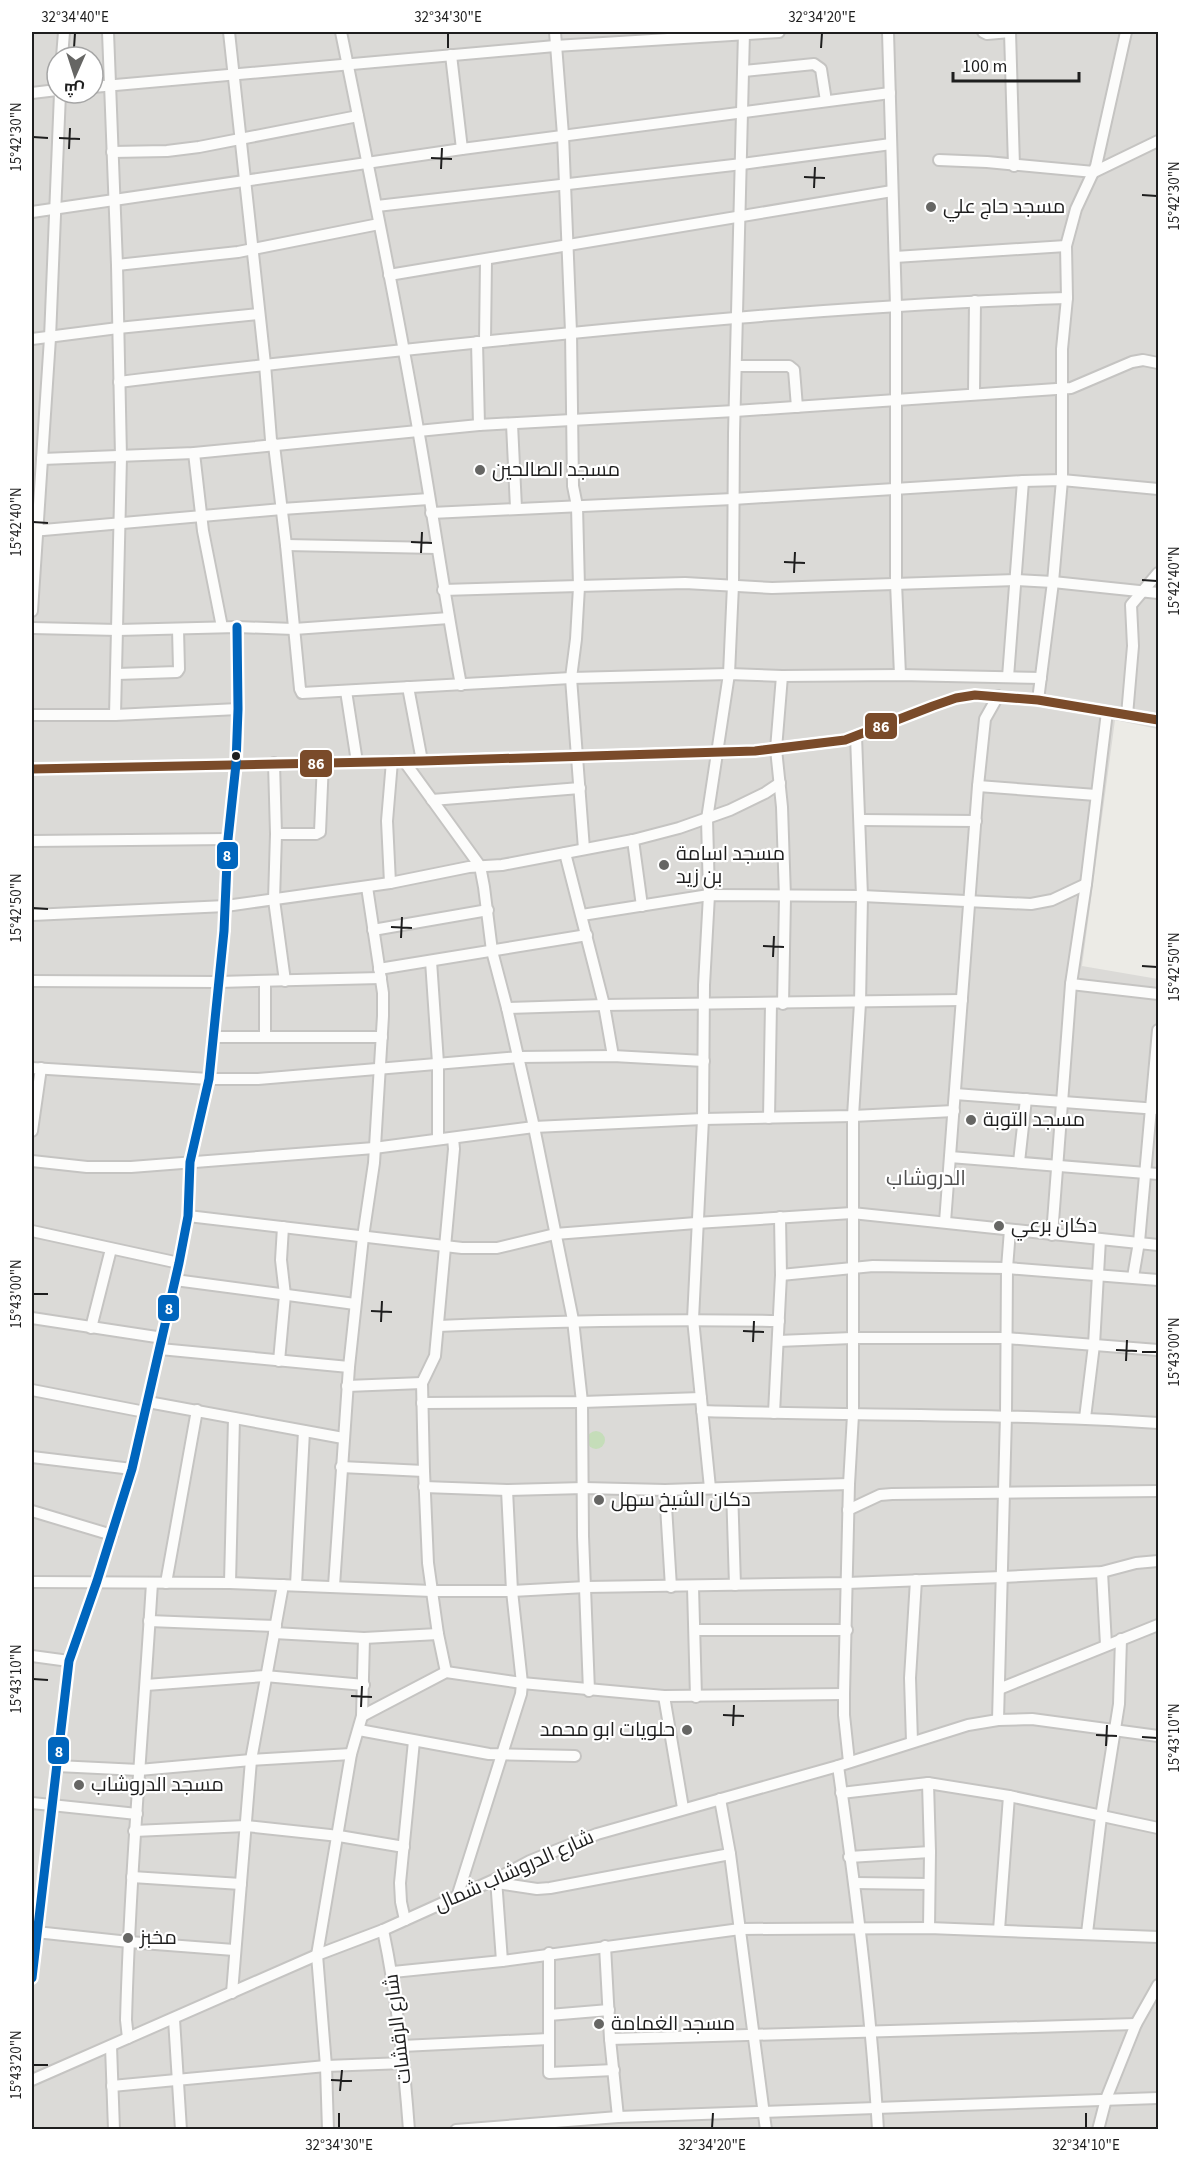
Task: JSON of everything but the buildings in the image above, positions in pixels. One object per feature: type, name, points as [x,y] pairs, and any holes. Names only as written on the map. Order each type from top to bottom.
[{"type":"street","points":[[108,32],[117,265],[121,457],[116,715]]},
{"type":"street","points":[[230,32],[251,249],[265,364],[270,440],[274,445],[302,693],[571,678],[729,674],[1041,678]]},
{"type":"street","points":[[341,32],[404,350],[436,549],[461,685]]},
{"type":"street","points":[[555,32],[565,185],[571,332],[573,486],[577,506],[579,587],[571,678],[584,849]]},
{"type":"street","points":[[105,86],[555,46],[779,32]]},
{"type":"street","points":[[888,32],[896,306],[896,583],[900,675]]},
{"type":"street","points":[[983,32],[987,34],[1010,32],[1014,166]]},
{"type":"street","points":[[1038,700],[1053,582],[1062,480],[1062,349],[1067,298],[1066,246],[1076,209],[1094,172],[1126,32]]},
{"type":"street","points":[[710,1488],[693,1319],[703,1119],[704,1005],[709,895],[707,819],[729,674],[733,585],[744,33]]},
{"type":"street","points":[[451,55],[462,149]]},
{"type":"street","points":[[744,71],[814,64],[821,69],[826,101]]},
{"type":"street","points":[[32,212],[562,135],[890,93]]},
{"type":"street","points":[[32,611],[38,462],[50,338],[59,105]]},
{"type":"street","points":[[112,152],[167,151],[358,116]]},
{"type":"street","points":[[939,160],[1094,172],[1158,141]]},
{"type":"street","points":[[377,206],[742,164],[891,144]]},
{"type":"street","points":[[389,275],[892,191]]},
{"type":"street","points":[[117,265],[251,249],[379,224]]},
{"type":"street","points":[[895,257],[1066,246]]},
{"type":"street","points":[[479,425],[486,260]]},
{"type":"street","points":[[119,382],[265,364],[738,317],[975,301],[1067,298]]},
{"type":"street","points":[[974,393],[975,301]]},
{"type":"street","points":[[32,339],[258,314]]},
{"type":"street","points":[[38,462],[194,453],[479,425],[735,411],[1075,387],[1132,362],[1143,360],[1158,363]]},
{"type":"street","points":[[737,366],[789,366],[795,370],[797,407]]},
{"type":"street","points":[[512,424],[516,508]]},
{"type":"street","points":[[194,453],[201,517],[222,627]]},
{"type":"street","points":[[431,513],[733,499],[1023,481],[1062,480],[1158,489]]},
{"type":"street","points":[[1008,677],[1023,481]]},
{"type":"street","points":[[34,531],[282,509],[429,499]]},
{"type":"street","points":[[286,545],[436,549]]},
{"type":"street","points":[[1128,715],[1133,646],[1131,605],[1158,573]]},
{"type":"street","points":[[443,590],[685,583],[772,588],[1016,580],[1158,593]]},
{"type":"street","points":[[32,628],[294,629],[449,618]]},
{"type":"street","points":[[32,1978],[36,1932],[35,1912],[52,1806],[69,1661],[132,1469],[179,1263],[188,1216],[190,1162],[210,1079],[226,906],[228,839],[236,764],[237,627]]},
{"type":"street","points":[[117,674],[177,672],[179,669],[178,629]]},
{"type":"street","points":[[782,676],[776,749],[780,783],[785,897],[783,1004]]},
{"type":"street","points":[[408,687],[422,761]]},
{"type":"street","points":[[346,692],[357,762]]},
{"type":"street","points":[[32,769],[422,761],[776,749],[833,742],[856,736],[956,698],[975,695],[1038,700],[1158,720]]},
{"type":"street","points":[[945,1222],[978,786],[985,719],[998,696]]},
{"type":"street","points":[[32,715],[116,715],[238,709]]},
{"type":"street","points":[[1052,1235],[1071,984],[1107,712]]},
{"type":"street","points":[[849,1762],[844,1725],[844,1694],[848,1510],[853,1415],[853,1116],[860,1003],[862,896],[861,820],[856,736]]},
{"type":"street","points":[[390,883],[387,821],[392,761]]},
{"type":"street","points":[[404,761],[480,866],[492,951],[519,1057],[573,1320],[582,1402],[583,1536],[589,1690]]},
{"type":"street","points":[[276,834],[316,834],[320,832],[323,762]]},
{"type":"street","points":[[274,764],[276,834],[274,900],[285,981]]},
{"type":"street","points":[[32,915],[226,906],[390,883],[480,866],[502,865],[633,840],[707,819],[765,794],[780,783]]},
{"type":"street","points":[[978,786],[1096,795]]},
{"type":"street","points":[[432,800],[580,789]]},
{"type":"street","points":[[861,820],[976,821]]},
{"type":"street","points":[[32,841],[228,839]]},
{"type":"street","points":[[633,840],[642,906]]},
{"type":"street","points":[[565,853],[604,1005],[614,1056]]},
{"type":"street","points":[[582,915],[709,895],[862,896],[1031,904],[1052,900],[1086,884]]},
{"type":"street","points":[[334,1586],[347,1386],[363,1237],[372,1181],[382,1037],[383,993],[366,886]]},
{"type":"street","points":[[373,930],[488,910]]},
{"type":"street","points":[[32,981],[285,981],[380,973],[431,961],[587,935]]},
{"type":"street","points":[[431,961],[438,1063],[438,1139]]},
{"type":"street","points":[[265,981],[265,1037]]},
{"type":"street","points":[[1071,984],[1158,994]]},
{"type":"street","points":[[507,1008],[962,1000]]},
{"type":"street","points":[[769,1118],[771,1004]]},
{"type":"street","points":[[1133,1277],[1154,1109],[1158,1030]]},
{"type":"street","points":[[213,1037],[382,1037]]},
{"type":"street","points":[[32,1131],[36,1068],[210,1079],[258,1079],[519,1057],[614,1056],[704,1061]]},
{"type":"street","points":[[955,1094],[1154,1109]]},
{"type":"street","points":[[1019,1162],[1026,1099]]},
{"type":"street","points":[[32,1161],[109,1168],[190,1162],[228,1156],[374,1148],[534,1127],[954,1111]]},
{"type":"street","points":[[446,1672],[432,1591],[424,1487],[422,1383],[435,1356],[446,1246],[453,1138]]},
{"type":"street","points":[[950,1157],[1158,1174]]},
{"type":"street","points":[[188,1216],[485,1249],[555,1234],[852,1213],[1158,1245]]},
{"type":"street","points":[[774,1413],[781,1275],[780,1217]]},
{"type":"street","points":[[279,1361],[285,1295],[281,1260],[282,1227]]},
{"type":"street","points":[[998,1720],[1006,1415],[1007,1268],[1010,1230]]},
{"type":"street","points":[[32,1231],[179,1263]]},
{"type":"street","points":[[1084,1418],[1094,1345],[1100,1239]]},
{"type":"street","points":[[91,1328],[111,1249]]},
{"type":"street","points":[[781,1275],[852,1266],[1007,1268],[1158,1280]]},
{"type":"street","points":[[175,1280],[355,1304]]},
{"type":"street","points":[[32,1318],[162,1343],[279,1361],[349,1367]]},
{"type":"street","points":[[438,1326],[573,1320],[779,1321]]},
{"type":"street","points":[[778,1341],[852,1338],[1006,1338],[1158,1350]]},
{"type":"street","points":[[347,1386],[422,1383]]},
{"type":"street","points":[[32,1390],[146,1407],[197,1410],[343,1438]]},
{"type":"street","points":[[422,1403],[582,1402],[701,1398]]},
{"type":"street","points":[[166,1583],[197,1410]]},
{"type":"street","points":[[702,1411],[853,1415],[1006,1415],[1158,1423]]},
{"type":"street","points":[[230,1583],[234,1418]]},
{"type":"street","points":[[296,1585],[304,1431]]},
{"type":"street","points":[[32,1457],[132,1469]]},
{"type":"street","points":[[341,1467],[424,1471]]},
{"type":"street","points":[[424,1487],[507,1490],[584,1488],[666,1490],[849,1484]]},
{"type":"street","points":[[732,1488],[735,1585]]},
{"type":"street","points":[[458,1897],[501,1754],[518,1707],[522,1683],[512,1591],[507,1490]]},
{"type":"street","points":[[666,1490],[671,1587]]},
{"type":"street","points":[[848,1510],[880,1495],[1158,1491]]},
{"type":"street","points":[[32,1511],[112,1535]]},
{"type":"street","points":[[32,1582],[230,1583],[432,1591],[512,1591],[586,1587],[693,1587],[1002,1577],[1102,1572],[1136,1563],[1158,1561]]},
{"type":"street","points":[[1102,1572],[1106,1645]]},
{"type":"street","points":[[912,1742],[910,1671],[916,1580]]},
{"type":"street","points":[[128,2038],[126,2020],[134,1832],[152,1583]]},
{"type":"street","points":[[232,1993],[251,1760],[283,1585]]},
{"type":"street","points":[[693,1587],[696,1697]]},
{"type":"street","points":[[149,1621],[364,1638],[438,1634]]},
{"type":"street","points":[[999,1689],[1158,1625]]},
{"type":"street","points":[[695,1630],[847,1630]]},
{"type":"street","points":[[328,2130],[318,1955],[351,1754],[362,1716],[364,1638]]},
{"type":"street","points":[[1087,1933],[1101,1817],[1119,1704],[1121,1639]]},
{"type":"street","points":[[32,1656],[69,1661]]},
{"type":"street","points":[[362,1716],[446,1672],[522,1683],[664,1696],[844,1694]]},
{"type":"street","points":[[146,1685],[265,1676],[364,1685]]},
{"type":"street","points":[[664,1696],[683,1808]]},
{"type":"street","name":"شارع الدروشاب شمال","points":[[32,2080],[318,1955],[497,1881],[530,1861],[587,1837],[838,1766],[968,1725],[998,1720],[1032,1719],[1158,1736]]},
{"type":"street","points":[[359,1730],[457,1749],[501,1754],[575,1756]]},
{"type":"street","points":[[405,1920],[401,1902],[414,1741]]},
{"type":"street","points":[[57,1766],[139,1770],[351,1754]]},
{"type":"street","points":[[838,1766],[871,2033],[878,2130]]},
{"type":"street","points":[[842,1793],[928,1783],[1009,1796],[1158,1828]]},
{"type":"street","points":[[928,1783],[930,1852],[928,1928]]},
{"type":"street","points":[[999,1930],[1009,1796]]},
{"type":"street","points":[[720,1799],[730,1854],[766,2130]]},
{"type":"street","points":[[32,1803],[137,1814]]},
{"type":"street","points":[[134,1832],[246,1826],[339,1836],[404,1847]]},
{"type":"street","points":[[849,1857],[930,1852]]},
{"type":"street","points":[[502,1961],[497,1881],[537,1889],[550,1888],[730,1854]]},
{"type":"street","points":[[132,1877],[241,1884]]},
{"type":"street","points":[[854,1883],[929,1884]]},
{"type":"street","points":[[393,1972],[502,1961],[740,1929],[928,1928],[1158,1937]]},
{"type":"street","name":"شارع الرقشات","points":[[383,1930],[393,1972],[409,2130]]},
{"type":"street","points":[[36,1932],[234,1950]]},
{"type":"street","points":[[605,1946],[610,2039],[618,2117]]},
{"type":"street","points":[[549,1953],[549,2070],[552,2074],[614,2070]]},
{"type":"street","points":[[1098,2129],[1106,2098],[1136,2024],[1158,1985]]},
{"type":"street","points":[[549,2015],[609,2010]]},
{"type":"street","points":[[174,2019],[181,2130]]},
{"type":"street","points":[[610,2039],[1136,2024]]},
{"type":"street","points":[[402,2046],[549,2039]]},
{"type":"street","points":[[111,2046],[114,2130]]},
{"type":"street","points":[[112,2086],[326,2066],[404,2063]]},
{"type":"street","points":[[456,2130],[618,2117],[1158,2097]]},
{"type":"shaded area","points":[[32,32],[1158,32],[1158,729],[1115,720],[1082,966],[1158,979],[1158,2129],[32,2130]]},
{"type":"green space","points":[[596,1431],[602,1434],[605,1440],[602,1446],[596,1449],[590,1446],[587,1440],[590,1434]]},
{"type":"transit line","name":"8","points":[[32,1978],[69,1661],[132,1469],[179,1263],[188,1216],[190,1162],[209,1079],[224,931],[228,839],[236,764],[237,627]]},
{"type":"transit line","name":"86","points":[[32,769],[755,751],[845,740],[956,698],[975,695],[1038,700],[1158,720]]},
{"type":"place","name":"مسجد حاج علي","points":[[931,207]]},
{"type":"place","name":"مسجد الصالحين","points":[[480,470]]},
{"type":"place","name":"مسجد اسامة بن زيد","points":[[664,865]]},
{"type":"place","name":"مسجد التوبة","points":[[971,1120]]},
{"type":"place","name":"دكان برعي","points":[[999,1226]]},
{"type":"place","name":"دكان الشيخ سهل","points":[[599,1500]]},
{"type":"place","name":"حلويات ابو محمد","points":[[687,1730]]},
{"type":"place","name":"مسجد الدروشاب","points":[[79,1785]]},
{"type":"place","name":"مخبز","points":[[128,1938]]},
{"type":"place","name":"مسجد الغمامة","points":[[599,2024]]},
{"type":"district","name":"الدروشاب","points":[[926,1178]]}]
